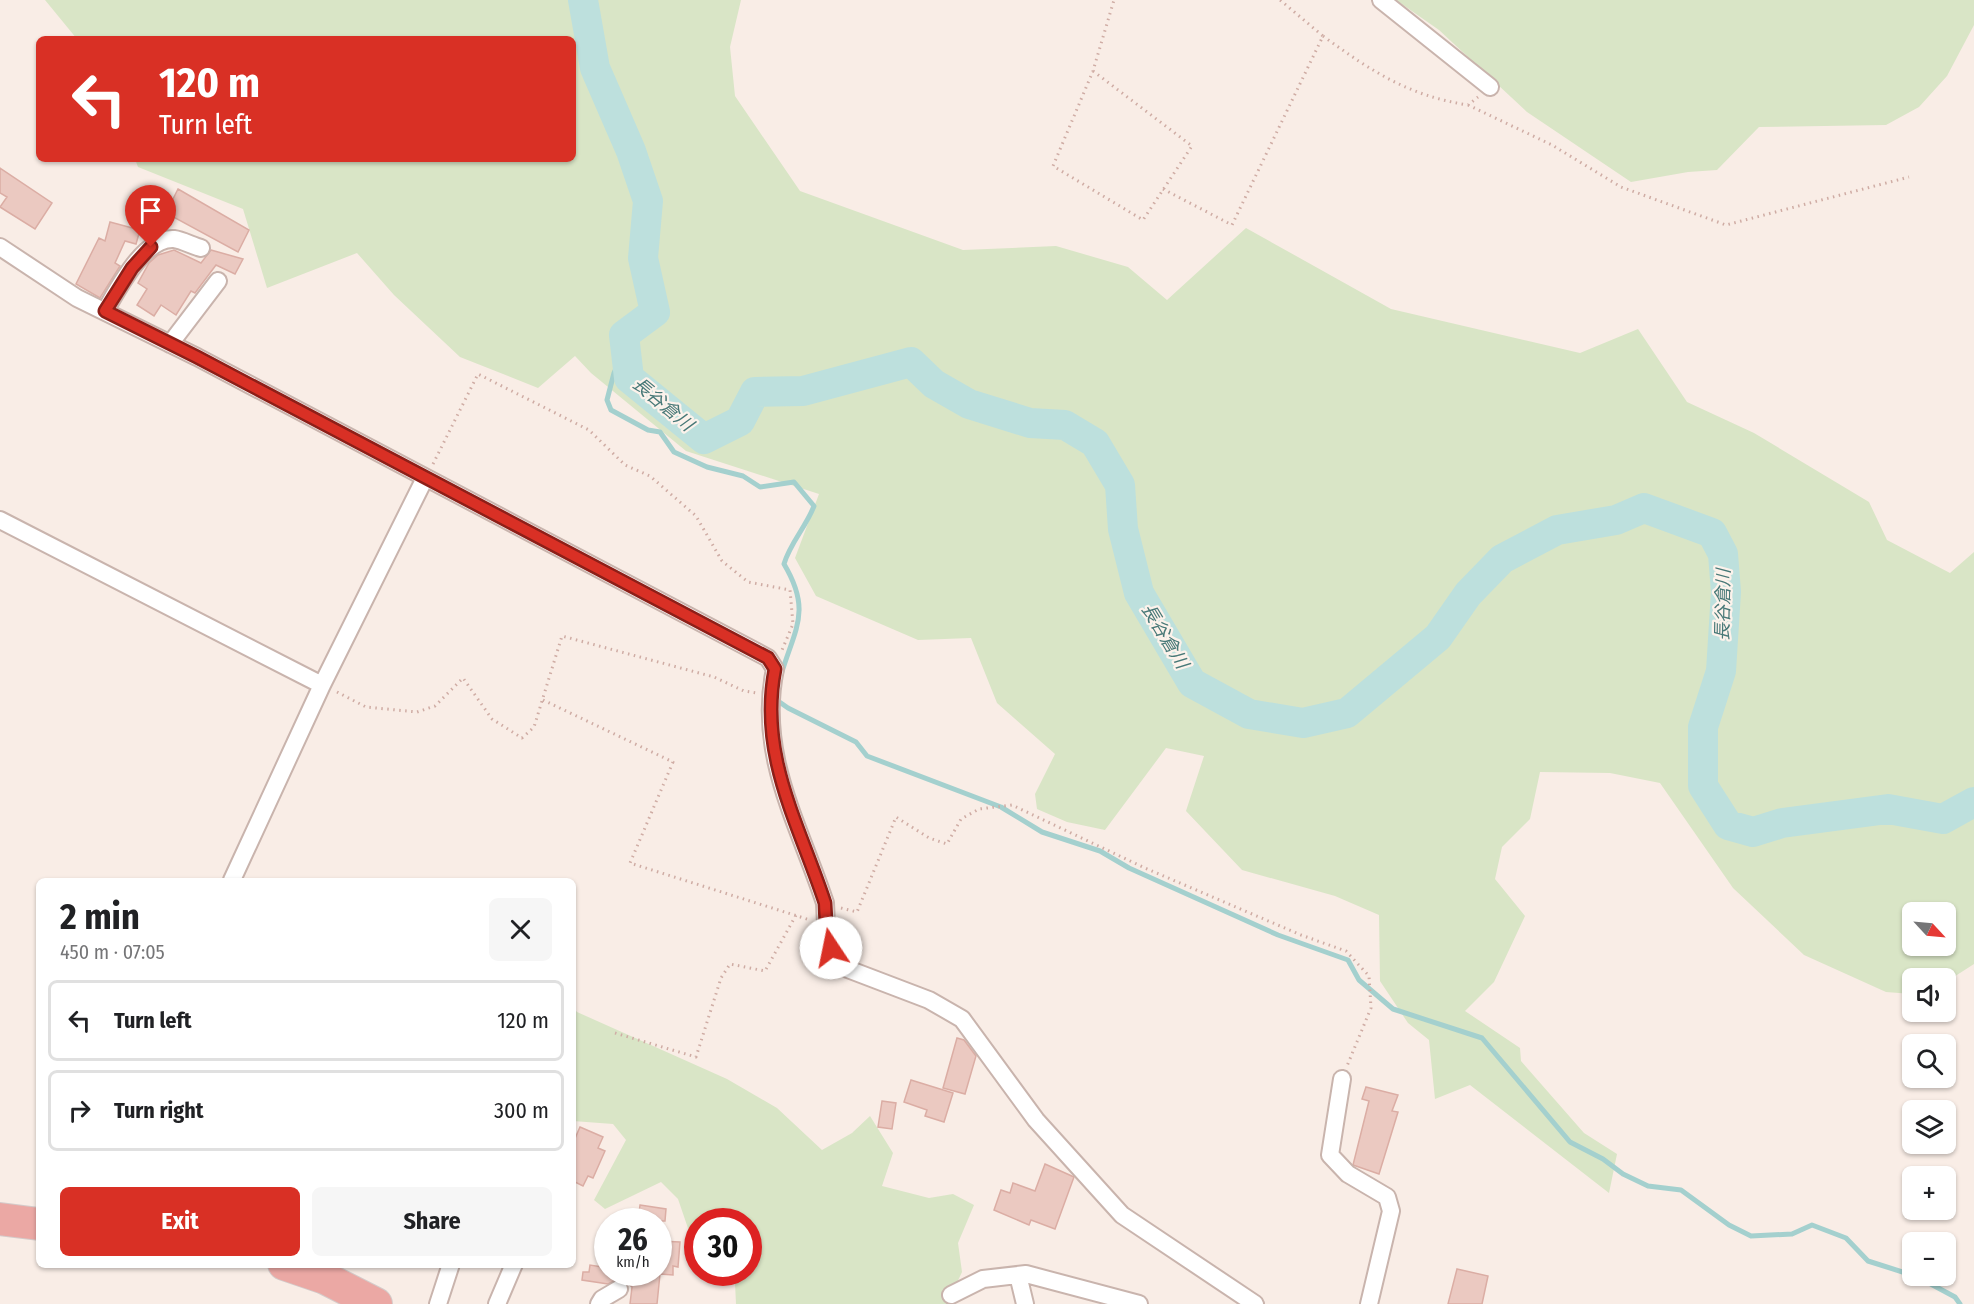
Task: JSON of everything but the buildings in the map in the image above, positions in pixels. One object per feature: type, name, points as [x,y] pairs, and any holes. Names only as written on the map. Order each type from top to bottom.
[{"type":"highway","points":[[0,1219],[36,1224]]},
{"type":"highway","points":[[296,1268],[326,1278],[376,1304]]},
{"type":"street","points":[[1381,0],[1490,87]]},
{"type":"street","points":[[105,311],[132,268],[151,247],[173,239],[201,248]]},
{"type":"street","points":[[0,247],[58,287],[171,344],[768,658],[775,669],[769,694],[769,728],[779,776],[825,903],[831,948],[845,968],[929,1000],[962,1019],[1036,1120],[1122,1215],[1255,1304]]},
{"type":"street","points":[[171,344],[218,281]]},
{"type":"street","points":[[232,878],[322,685],[425,478]]},
{"type":"street","points":[[0,520],[322,685]]},
{"type":"street","points":[[1342,1079],[1330,1155],[1348,1174],[1387,1197],[1391,1211],[1369,1304]]},
{"type":"street","points":[[438,1304],[450,1268]]},
{"type":"street","points":[[497,1304],[512,1268]]},
{"type":"street","points":[[951,1295],[983,1279],[1026,1274],[1139,1304]]},
{"type":"street","points":[[1018,1275],[1025,1304]]},
{"type":"street","points":[[599,1304],[602,1299],[620,1289]]},
{"type":"path","points":[[1093,71],[1192,146],[1143,220],[1053,166],[1093,71],[1114,0]]},
{"type":"path","points":[[1280,0],[1359,62],[1415,93],[1468,105],[1552,145],[1621,187],[1726,225],[1909,177]]},
{"type":"path","points":[[1163,189],[1232,225],[1323,36]]},
{"type":"path","points":[[1468,105],[1490,87]]},
{"type":"path","points":[[425,478],[478,374],[589,430],[625,465],[650,476],[696,516],[722,561],[748,582],[790,590],[793,624],[775,669]]},
{"type":"path","points":[[322,685],[366,707],[417,712],[435,706],[463,678],[492,719],[522,738],[534,727],[562,636],[714,677],[744,691],[769,694]]},
{"type":"path","points":[[543,700],[673,762],[630,863],[826,924]]},
{"type":"path","points":[[825,903],[857,912],[896,817],[928,838],[946,844],[962,819],[979,809],[1012,805],[1145,868],[1301,936],[1346,951],[1369,976],[1371,1008],[1342,1079]]},
{"type":"path","points":[[615,1033],[696,1057],[721,978],[730,964],[765,971],[796,915]]},
{"type":"green space","points":[[45,0],[741,0],[730,47],[735,96],[800,191],[963,250],[1056,246],[1128,267],[1167,300],[1246,228],[1391,309],[1580,353],[1638,329],[1687,402],[1754,433],[1869,502],[1887,540],[1950,573],[1974,552],[1974,964],[1956,976],[1956,968],[1902,968],[1902,993],[1886,992],[1804,955],[1733,888],[1660,783],[1610,773],[1540,772],[1530,819],[1502,847],[1495,879],[1525,916],[1494,982],[1465,1011],[1520,1048],[1521,1061],[1584,1133],[1617,1154],[1609,1193],[1470,1085],[1435,1099],[1429,1040],[1408,1023],[1380,981],[1379,915],[1335,896],[1242,870],[1186,811],[1204,756],[1166,748],[1105,830],[1067,822],[1037,809],[1035,794],[1055,754],[997,703],[971,638],[918,640],[816,596],[795,558],[819,494],[686,451],[591,373],[575,356],[538,388],[460,357],[394,295],[357,253],[267,288],[243,209],[138,167],[136,162],[576,162],[576,36],[75,36]]},
{"type":"green space","points":[[1396,0],[1974,0],[1974,25],[1947,76],[1919,107],[1886,125],[1759,127],[1717,170],[1688,172],[1631,182],[1527,112],[1439,30]]},
{"type":"green space","points":[[576,1011],[727,1079],[777,1108],[822,1150],[852,1133],[870,1116],[893,1153],[882,1186],[929,1198],[953,1194],[974,1205],[958,1243],[962,1272],[947,1304],[736,1304],[735,1286],[762,1286],[762,1208],[684,1208],[684,1217],[678,1199],[661,1182],[604,1208],[594,1200],[626,1140],[613,1124],[576,1121]]},
{"type":"waterway","name":"長谷倉川","points":[[583,0],[595,68],[631,151],[648,201],[643,258],[655,312],[624,335],[629,378],[704,439],[740,421],[755,392],[803,391],[911,362],[934,384],[969,404],[1030,423],[1065,425],[1095,443],[1120,485],[1123,529],[1139,593],[1192,683],[1249,714],[1303,723],[1347,713],[1438,637],[1468,594],[1502,559],[1557,530],[1616,520],[1644,508],[1712,533],[1723,554],[1726,592],[1721,671],[1703,727],[1703,786],[1728,825],[1753,832],[1782,823],[1888,809],[1943,819],[1974,802]]},
{"type":"waterway","points":[[626,346],[614,373],[607,400],[611,410],[648,430],[660,432],[674,452],[707,467],[743,476],[760,487],[794,482],[814,506],[784,564],[792,580],[799,607],[795,632],[781,675]]},
{"type":"waterway","points":[[778,696],[778,701],[788,708],[856,742],[867,756],[1001,807],[1042,832],[1100,851],[1129,868],[1278,935],[1348,960],[1359,980],[1393,1009],[1482,1038],[1570,1142],[1603,1159],[1623,1174],[1648,1186],[1681,1190],[1729,1225],[1751,1236],[1792,1234],[1812,1225],[1846,1238],[1868,1261],[1902,1272]]},
{"type":"waterway","points":[[1934,1286],[1955,1297],[1960,1304]]},
{"type":"route","points":[[151,247],[132,268],[105,311],[197,357],[768,658],[775,669],[769,694],[769,728],[779,776],[825,903],[831,948]]}]
